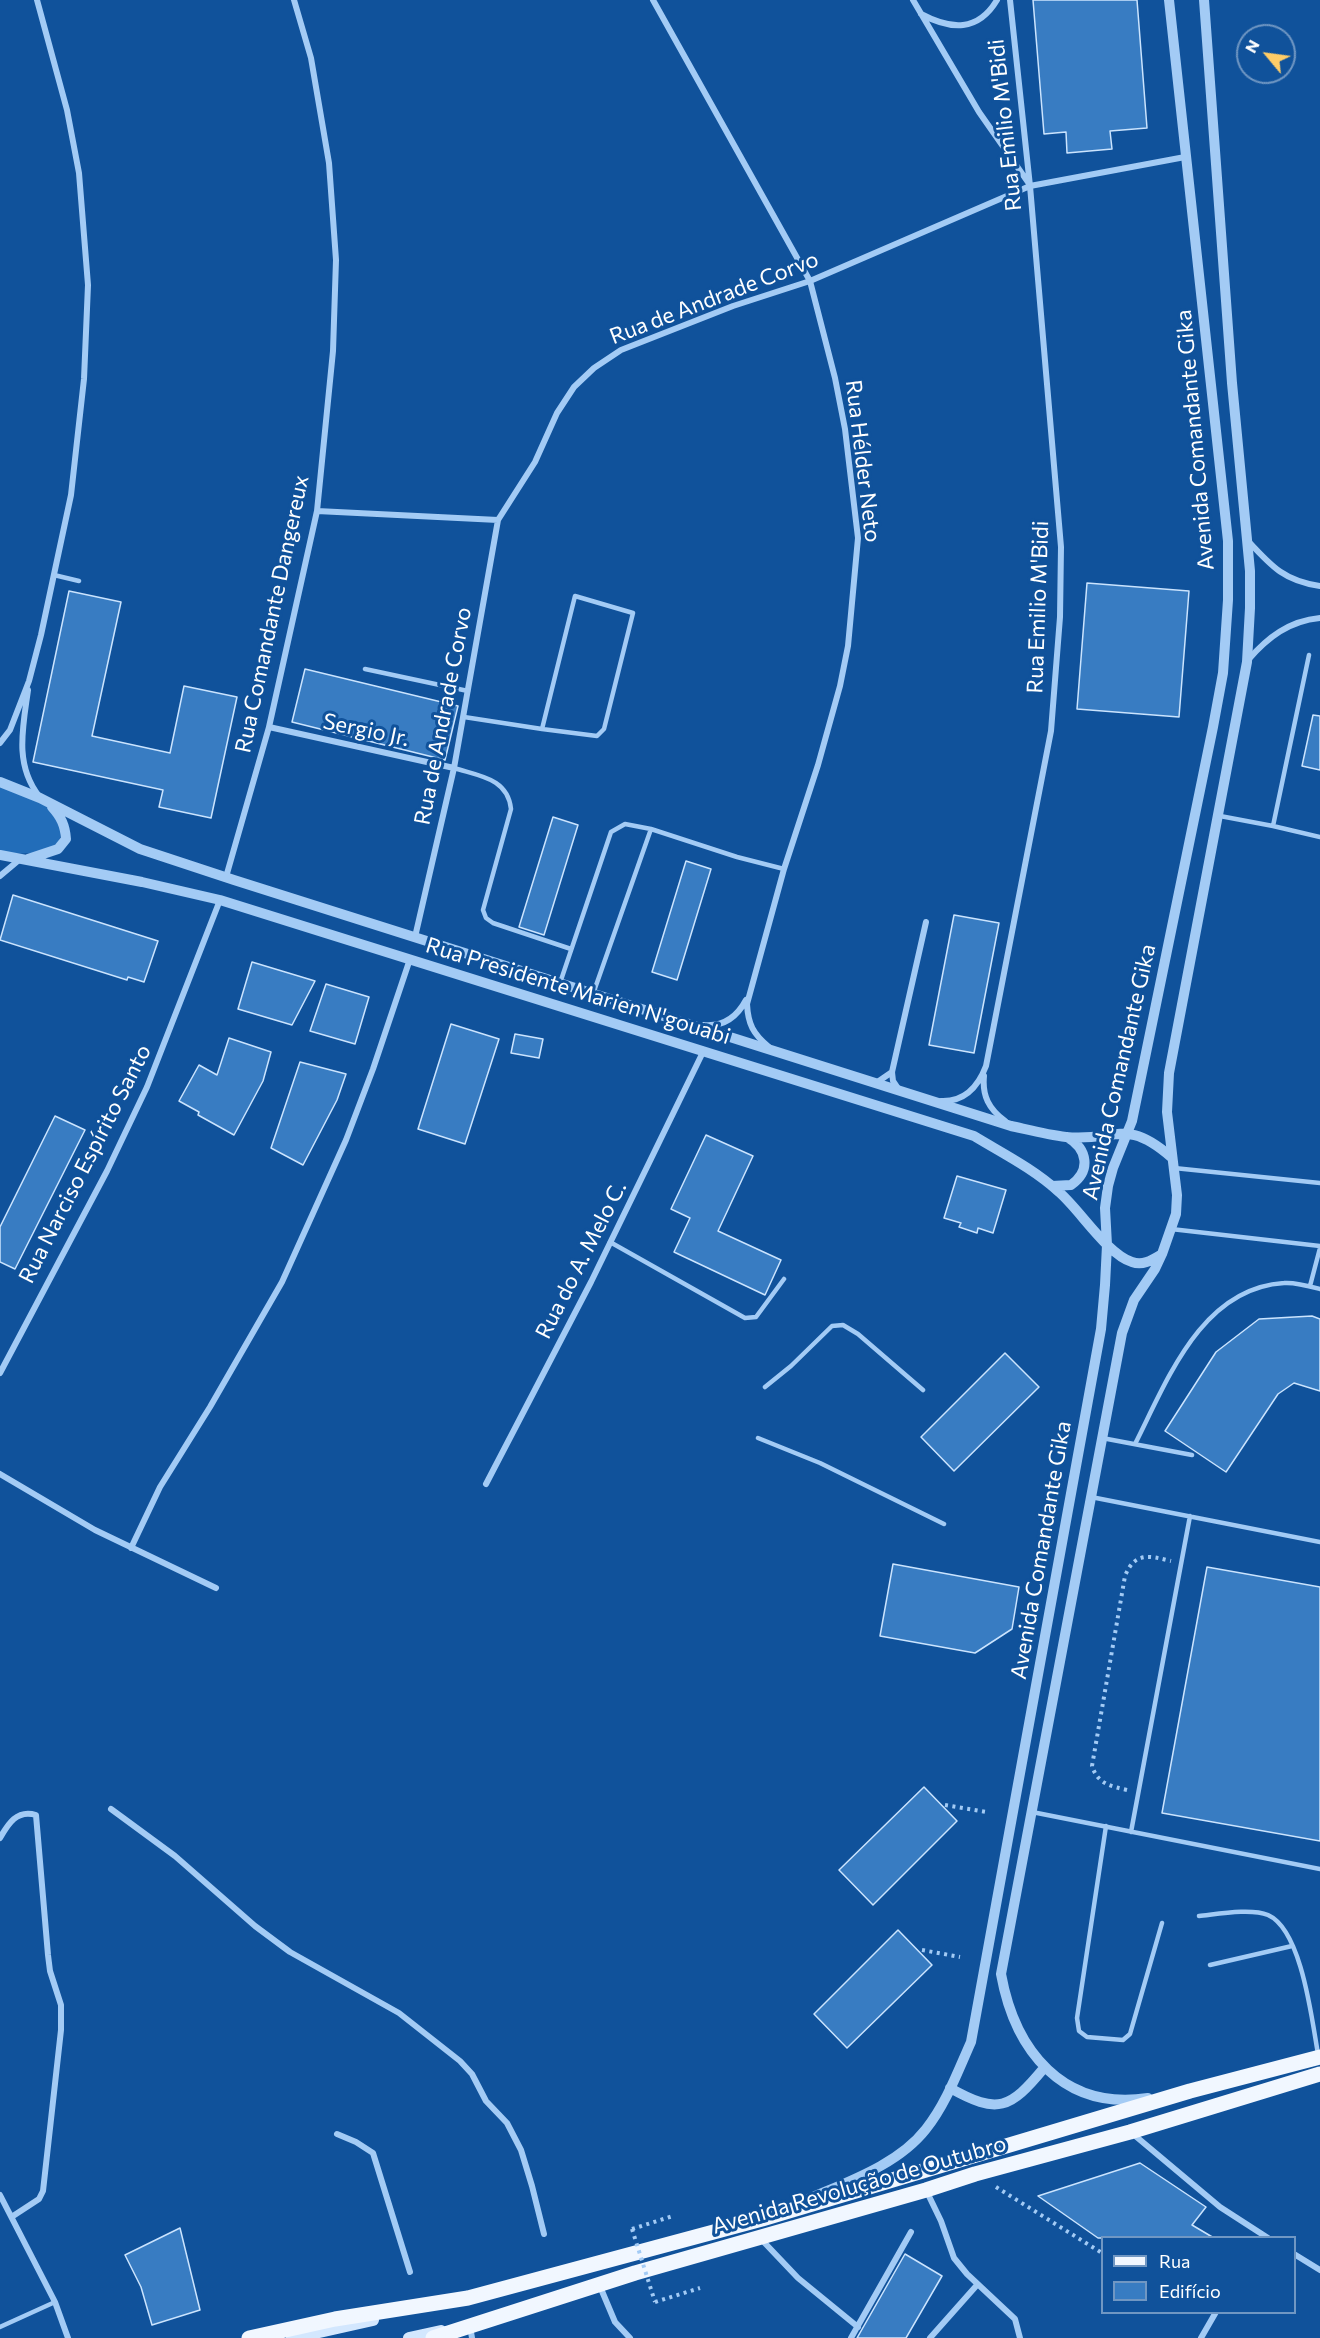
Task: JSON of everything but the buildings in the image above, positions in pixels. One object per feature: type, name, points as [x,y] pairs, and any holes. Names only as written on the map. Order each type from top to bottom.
[{"type":"main road","name":"Avenida Revolução de Outubro","points":[[292,2338],[468,2298],[762,2219],[1190,2091],[1319,2057]]},
{"type":"main road","name":"Avenida Revolução de Outubro","points":[[410,2338],[471,2332],[598,2284],[975,2174],[1130,2132],[1320,2074]]},
{"type":"main road","name":"Avenida Revolução de Outubro","points":[[249,2338],[335,2319],[468,2298]]},
{"type":"main road","points":[[433,2338],[471,2332]]},
{"type":"street","points":[[0,876],[21,860],[36,858],[58,849],[66,839],[65,827],[60,816],[40,798],[28,778],[21,750],[29,681],[71,495],[84,379],[88,285],[86,235],[79,173],[67,110],[37,0]]},
{"type":"street","name":"Rua Comandante Dangereux","points":[[226,877],[269,727],[317,511],[333,351],[336,260],[329,163],[311,58],[294,0]]},
{"type":"street","name":"Rua Hélder Neto","points":[[653,0],[810,281],[835,378],[845,429],[858,538],[848,646],[840,686],[749,991],[744,1003],[730,1019],[710,1026],[689,1024]]},
{"type":"street","points":[[913,0],[979,112],[1030,186]]},
{"type":"street","points":[[921,14],[939,24],[966,26],[991,11],[997,0]]},
{"type":"street","name":"Rua Emilio M'Bidi","points":[[931,1100],[947,1101],[968,1095],[981,1079],[986,1066],[1051,731],[1060,617],[1061,547],[1030,186],[1010,0]]},
{"type":"street","name":"Avenida Comandante Gika","points":[[762,2219],[887,2162],[915,2141],[926,2128],[950,2088],[971,2042],[1101,1329],[1107,1245],[1104,1218],[1108,1186],[1132,1120],[1223,673],[1228,600],[1228,541],[1169,0]]},
{"type":"street","name":"Avenida Comandante Gika","points":[[1190,2091],[1139,2099],[1115,2100],[1092,2096],[1070,2086],[1044,2068],[1017,2029],[1004,1992],[1001,1974],[1122,1334],[1134,1300],[1155,1269],[1162,1254],[1176,1214],[1177,1195],[1167,1112],[1169,1073],[1246,662],[1250,608],[1247,540],[1232,383],[1204,0]]},
{"type":"street","name":"Rua de Andrade Corvo","points":[[415,937],[454,768],[498,520],[535,462],[557,413],[574,387],[594,368],[621,350],[733,306],[810,281],[1030,186],[1185,157]]},
{"type":"street","points":[[317,511],[498,520]]},
{"type":"street","points":[[1247,540],[1270,566],[1286,577],[1320,586]]},
{"type":"street","points":[[1246,662],[1261,645],[1282,629],[1297,622],[1320,618]]},
{"type":"street","points":[[0,743],[10,730],[29,681]]},
{"type":"street","name":"Sergio Jr.","points":[[269,727],[454,768]]},
{"type":"street","name":"Rua Presidente Marien N'gouabi","points":[[0,782],[40,798],[85,823],[140,849],[226,877],[1011,1126],[1067,1137],[1136,1134],[1154,1142],[1171,1157]]},
{"type":"street","name":"Rua Presidente Marien N'gouabi","points":[[0,855],[142,882],[220,900],[974,1136],[1052,1186],[1077,1209],[1107,1245],[1123,1258],[1133,1263],[1143,1264],[1162,1254]]},
{"type":"street","name":"Rua Narciso Espírito Santo","points":[[0,1373],[106,1171],[147,1087],[220,900]]},
{"type":"street","points":[[899,1090],[893,1081],[892,1072],[926,922]]},
{"type":"street","points":[[131,1548],[160,1487],[210,1407],[282,1282],[346,1140],[373,1070],[410,959]]},
{"type":"street","name":"Rua Hélder Neto","points":[[749,991],[747,1004],[749,1025],[772,1050]]},
{"type":"street","name":"Rua do A. Melo C.","points":[[486,1484],[610,1242],[704,1050]]},
{"type":"street","points":[[986,1066],[984,1080],[986,1101],[1000,1118],[1011,1126]]},
{"type":"street","points":[[876,1083],[892,1072]]},
{"type":"street","points":[[1052,1186],[1071,1185],[1083,1173],[1084,1155],[1081,1148],[1067,1137]]},
{"type":"street","points":[[0,1474],[95,1530],[216,1588]]},
{"type":"street","points":[[111,1809],[176,1856],[264,1933],[290,1952],[399,2013],[460,2061],[472,2074],[486,2101],[507,2123],[521,2150],[543,2234]]},
{"type":"street","points":[[0,1838],[8,1824],[17,1815],[30,1813],[36,1815],[49,1963],[62,2006],[43,2191],[39,2199],[13,2216]]},
{"type":"street","points":[[950,2088],[983,2104],[1008,2103],[1019,2097],[1044,2068]]},
{"type":"street","points":[[1130,2132],[1220,2207],[1263,2236]]},
{"type":"street","points":[[337,2134],[373,2153],[410,2271]]},
{"type":"street","points":[[926,2190],[941,2221],[954,2258],[977,2285],[1015,2319],[1020,2338]]},
{"type":"street","points":[[0,2195],[13,2216],[55,2302],[68,2338]]},
{"type":"street","points":[[851,2338],[911,2232]]},
{"type":"street","points":[[759,2237],[798,2278],[858,2327]]},
{"type":"street","points":[[1296,2255],[1320,2270]]},
{"type":"street","points":[[598,2284],[615,2322],[630,2338]]},
{"type":"street","points":[[930,2338],[977,2285]]},
{"type":"street","points":[[1201,2338],[1215,2314]]},
{"type":"lane","points":[[54,576],[78,582]]},
{"type":"lane","points":[[464,717],[542,729],[597,736],[603,729],[633,613],[575,596],[542,729]]},
{"type":"lane","points":[[1273,826],[1309,656]]},
{"type":"lane","points":[[365,669],[468,691]]},
{"type":"lane","points":[[454,768],[491,780],[503,787],[510,796],[511,809],[483,910],[486,918],[493,923],[572,949]]},
{"type":"lane","points":[[1216,815],[1320,837]]},
{"type":"lane","points":[[560,983],[611,832],[625,824],[651,829],[737,857],[784,869]]},
{"type":"lane","points":[[593,994],[651,829]]},
{"type":"lane","points":[[1174,1168],[1320,1183]]},
{"type":"lane","points":[[1172,1229],[1320,1247],[1310,1286]]},
{"type":"lane","points":[[610,1242],[745,1318],[756,1317],[784,1279]]},
{"type":"lane","points":[[1135,1444],[1178,1360],[1214,1314],[1246,1292],[1264,1286],[1286,1283],[1320,1288]]},
{"type":"lane","points":[[765,1387],[791,1366],[832,1326],[843,1326],[858,1334],[923,1390]]},
{"type":"lane","points":[[758,1438],[820,1463],[944,1524]]},
{"type":"lane","points":[[1102,1438],[1192,1455]]},
{"type":"lane","points":[[1091,1497],[1320,1542]]},
{"type":"lane","points":[[1131,1832],[1190,1516]]},
{"type":"lane","points":[[1032,1812],[1320,1869]]},
{"type":"lane","points":[[1106,1826],[1077,2018],[1079,2031],[1087,2037],[1123,2040],[1130,2034],[1162,1923]]},
{"type":"lane","points":[[1199,1916],[1255,1912],[1269,1916],[1280,1924],[1292,1946],[1304,1979],[1319,2057]]},
{"type":"lane","points":[[1210,1965],[1292,1946]]},
{"type":"lane","points":[[0,2327],[55,2302]]},
{"type":"path","points":[[1138,1793],[1106,1785],[1095,1774],[1092,1766],[1125,1576],[1133,1562],[1148,1556],[1181,1563]]},
{"type":"path","points":[[945,1805],[987,1812]]},
{"type":"path","points":[[922,1950],[960,1957]]},
{"type":"path","points":[[975,2174],[1101,2252]]},
{"type":"path","points":[[673,2216],[632,2229],[656,2302],[700,2288]]},
{"type":"shaded area","points":[[0,785],[36,799],[54,812],[60,830],[60,839],[56,846],[39,852],[0,852]]}]
